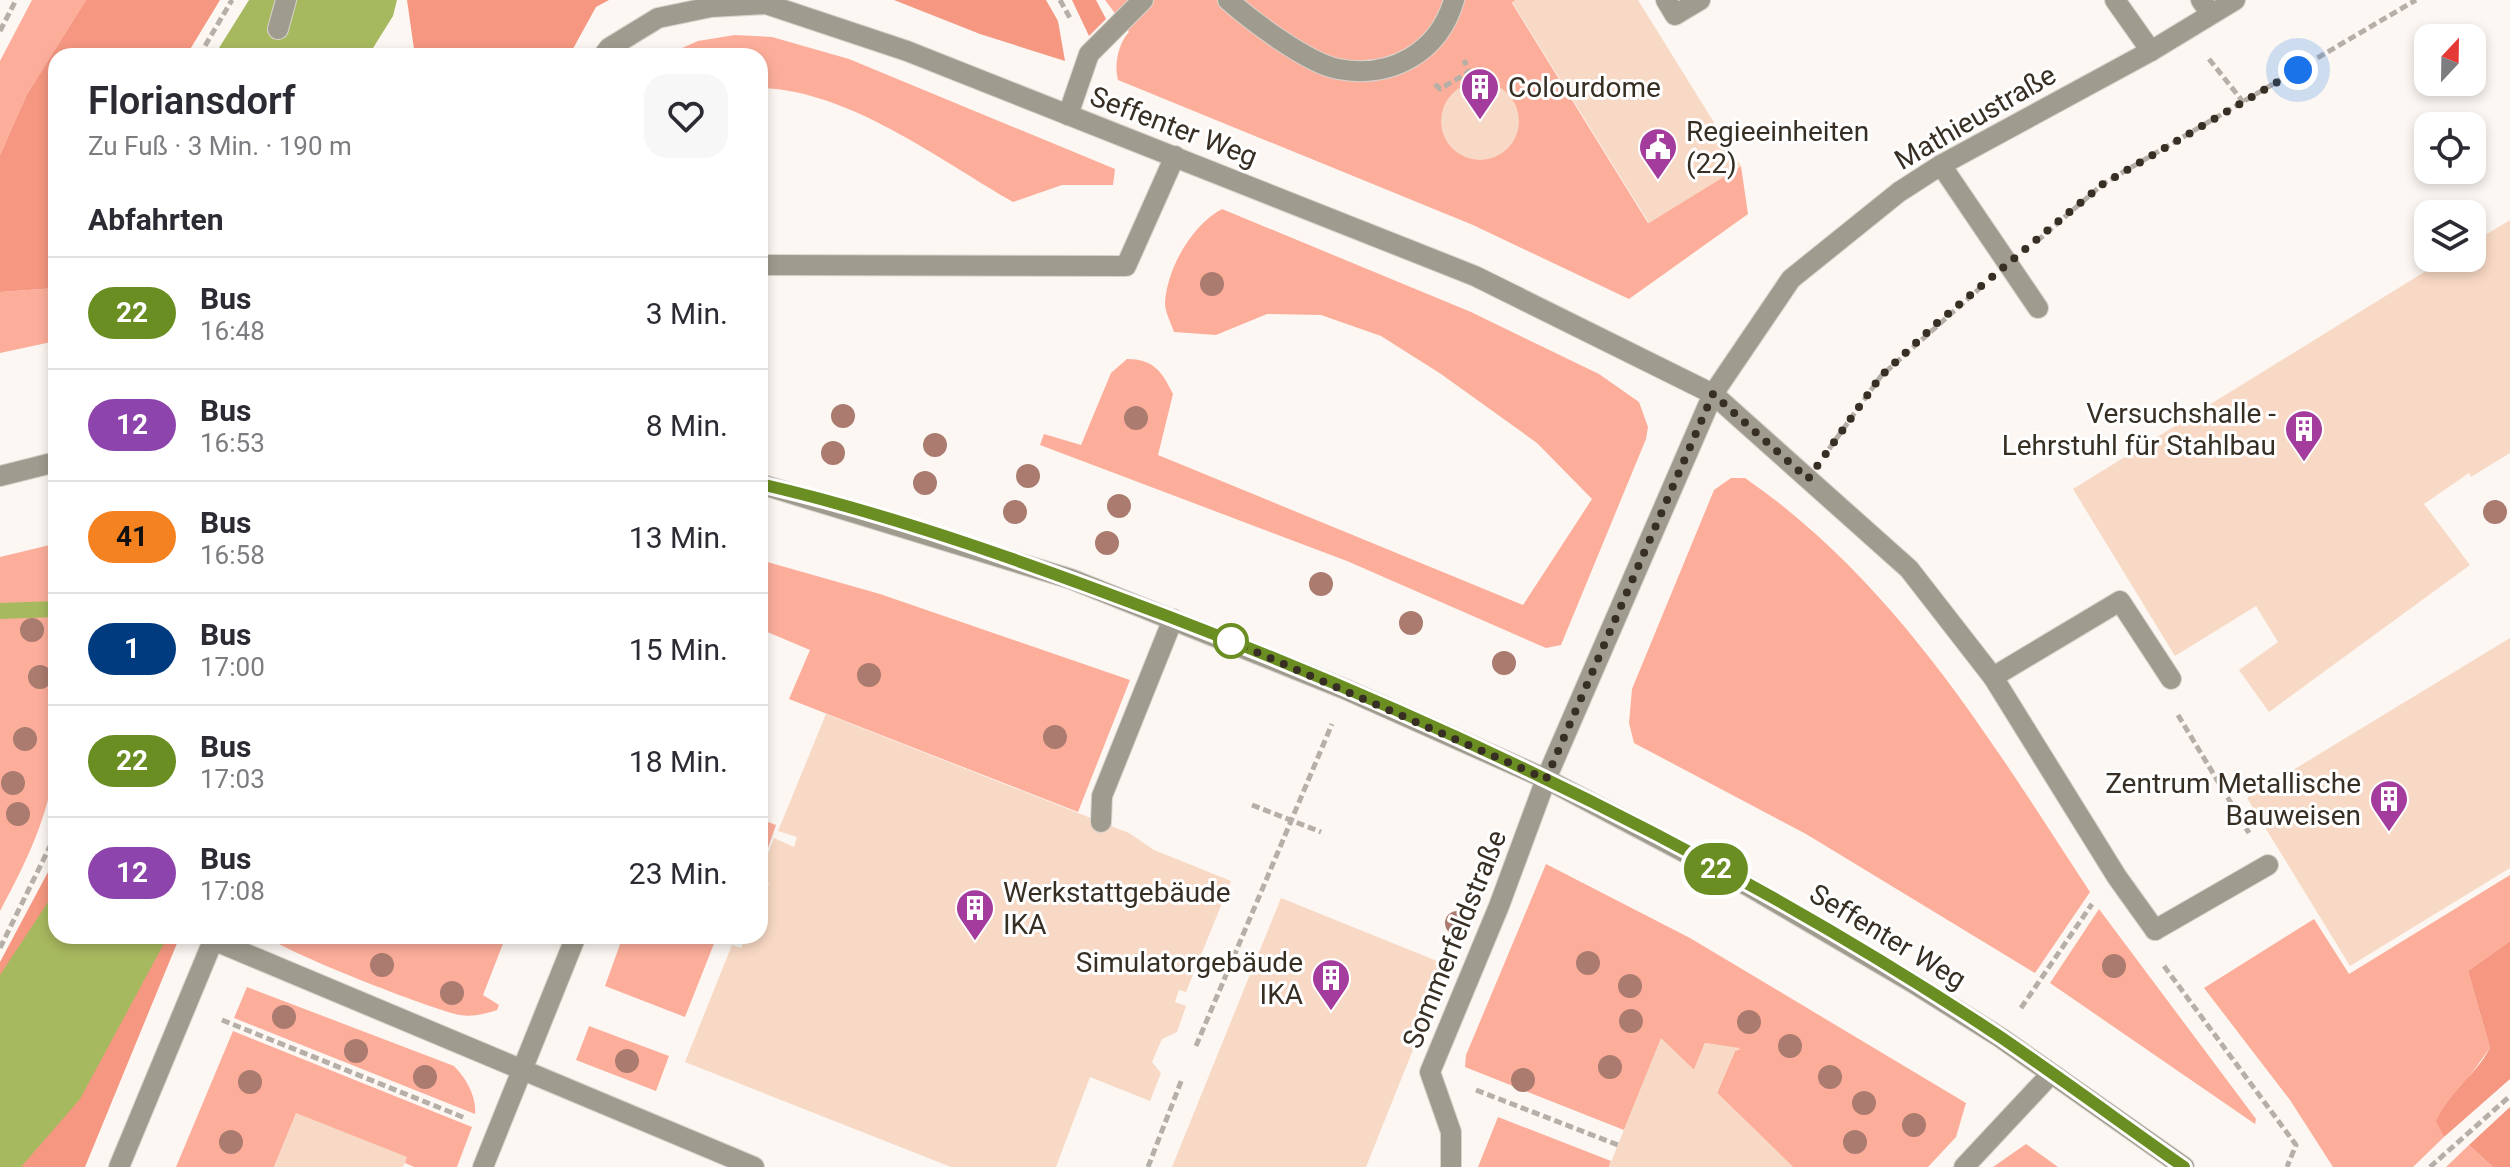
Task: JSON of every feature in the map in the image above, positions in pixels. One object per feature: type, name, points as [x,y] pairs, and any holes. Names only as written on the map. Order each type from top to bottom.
[{"type":"street","points":[[278,29],[286,0]]},
{"type":"street","points":[[1068,115],[1089,54],[1143,0]]},
{"type":"street","points":[[1228,0],[1273,36],[1337,69],[1382,68],[1412,60],[1432,43],[1445,24],[1454,0]]},
{"type":"street","points":[[1666,0],[1675,15],[1700,0]]},
{"type":"street","points":[[2115,0],[2151,51]]},
{"type":"street","name":"Mathieustraße","points":[[1713,394],[1791,279],[1899,192],[1941,165],[2186,30],[2206,7],[2235,0]]},
{"type":"street","name":"Seffenter Weg","points":[[609,48],[658,18],[711,7],[766,4],[907,51],[1475,276],[1713,394],[1909,569],[1993,677],[2117,877],[2155,930]]},
{"type":"street","points":[[768,265],[1126,266],[1175,156]]},
{"type":"street","points":[[1941,165],[2038,308]]},
{"type":"street","points":[[1546,779],[1713,394]]},
{"type":"street","points":[[0,476],[48,464]]},
{"type":"street","name":"Seffenter Weg","points":[[768,486],[996,554],[1173,619],[1347,690],[1546,779],[1750,887],[2001,1038],[2184,1167]]},
{"type":"street","points":[[1993,677],[2120,601],[2171,679]]},
{"type":"street","points":[[1101,822],[1102,796],[1173,619]]},
{"type":"street","name":"Sommerfeldstraße","points":[[1451,1167],[1451,1132],[1430,1072],[1499,906],[1546,779]]},
{"type":"street","points":[[2155,930],[2268,865]]},
{"type":"street","points":[[119,1167],[211,944]]},
{"type":"street","points":[[228,944],[522,1072],[754,1167]]},
{"type":"street","points":[[483,1167],[573,944]]},
{"type":"street","points":[[1964,1167],[2051,1074]]},
{"type":"path","points":[[0,31],[16,0]]},
{"type":"path","points":[[204,48],[232,0]]},
{"type":"path","points":[[1808,479],[1881,376],[2103,184],[2416,0]]},
{"type":"path","points":[[2186,30],[2244,103]]},
{"type":"path","points":[[2171,679],[2170,702],[2268,865]]},
{"type":"path","points":[[1196,1046],[1347,690]]},
{"type":"path","points":[[1252,805],[1321,832]]},
{"type":"path","points":[[0,948],[48,850]]},
{"type":"path","points":[[2001,1038],[2095,899],[2117,877]]},
{"type":"path","points":[[2155,930],[2166,972],[2296,1145],[2287,1167]]},
{"type":"path","points":[[186,1005],[472,1120],[494,1141]]},
{"type":"path","points":[[1430,1072],[1618,1145]]},
{"type":"path","points":[[1148,1167],[1182,1079]]},
{"type":"path","points":[[2430,1167],[2510,1096]]},
{"type":"shaded area","points":[[32,0],[86,0],[56,48],[48,48],[48,61],[27,94],[0,155],[0,61]]},
{"type":"shaded area","points":[[86,0],[220,0],[191,48],[56,48]]},
{"type":"shaded area","points":[[249,0],[397,0],[393,16],[373,48],[219,48]]},
{"type":"shaded area","points":[[407,0],[609,0],[596,7],[573,48],[414,48]]},
{"type":"shaded area","points":[[894,0],[1046,0],[1058,21],[1065,61],[980,34]]},
{"type":"shaded area","points":[[1072,0],[1096,0],[1106,19],[1089,36]]},
{"type":"shaded area","points":[[1105,0],[1516,0],[1512,3],[1648,223],[1741,166],[1748,214],[1629,299],[1473,225],[1118,80],[1118,55],[1129,32]]},
{"type":"shaded area","points":[[735,35],[772,37],[849,59],[1115,169],[1113,185],[1062,185],[1013,202],[859,114],[826,101],[768,89],[768,48],[682,48],[698,41]]},
{"type":"shaded area","points":[[48,61],[48,289],[0,292],[0,155],[27,94]]},
{"type":"shaded area","points":[[1222,209],[1471,312],[1599,374],[1639,402],[1648,427],[1646,439],[1561,645],[1546,648],[1347,561],[1040,445],[1044,434],[1081,445],[1111,373],[1127,359],[1144,361],[1156,368],[1173,394],[1158,455],[1523,605],[1592,499],[1537,443],[1441,374],[1381,336],[1321,315],[1267,314],[1216,335],[1174,332],[1165,303],[1176,262],[1191,237]]},
{"type":"shaded area","points":[[48,289],[48,343],[0,353],[0,292]]},
{"type":"shaded area","points":[[1731,478],[1745,478],[1799,520],[1849,566],[1895,615],[1977,722],[2090,892],[2035,973],[1806,834],[1634,743],[1629,723],[1632,689],[1714,490]]},
{"type":"shaded area","points":[[48,545],[48,799],[36,836],[0,911],[0,557]]},
{"type":"shaded area","points":[[768,562],[880,594],[1130,680],[1078,812],[789,699],[810,650],[768,632]]},
{"type":"shaded area","points":[[768,822],[776,825],[768,848]]},
{"type":"shaded area","points":[[1546,864],[1690,938],[1966,1103],[1956,1137],[1928,1167],[1793,1167],[1717,1093],[1735,1051],[1740,1049],[1705,1043],[1694,1070],[1661,1039],[1624,1130],[1465,1067],[1466,1055]]},
{"type":"shaded area","points":[[48,872],[48,944],[177,944],[85,1167],[0,1167],[0,962]]},
{"type":"shaded area","points":[[2510,875],[2510,941],[2468,971],[2490,1048],[2437,1121],[2444,1137],[2413,1167],[2333,1167],[2290,1100],[2204,988],[2314,919],[2349,974]]},
{"type":"shaded area","points":[[48,902],[48,944],[164,944],[80,1099],[21,1167],[0,1167],[0,975]]},
{"type":"shaded area","points":[[2099,909],[2256,1119],[2255,1124],[2050,983]]},
{"type":"shaded area","points":[[2510,941],[2510,1079],[2444,1137],[2436,1121],[2490,1048],[2468,971]]},
{"type":"shaded area","points":[[279,944],[503,944],[483,995],[499,1005],[497,1010],[483,1014],[460,1015],[445,1011],[326,966]]},
{"type":"shaded area","points":[[620,944],[714,944],[685,1017],[605,986]]},
{"type":"shaded area","points":[[247,987],[454,1066],[470,1088],[475,1114],[234,1018]]},
{"type":"shaded area","points":[[589,1026],[669,1056],[656,1091],[576,1060]]},
{"type":"shaded area","points":[[233,1031],[472,1127],[457,1167],[414,1167],[405,1163],[406,1157],[296,1114],[274,1167],[176,1167]]},
{"type":"shaded area","points":[[2510,1107],[2510,1167],[2493,1167],[2469,1145]]},
{"type":"shaded area","points":[[1498,1117],[1611,1161],[1609,1167],[1478,1167]]},
{"type":"shaded area","points":[[2026,1144],[2058,1167],[1993,1167]]},
{"type":"shaded area","points":[[2469,1145],[2493,1167],[2446,1167]]},
{"type":"building","points":[[1638,0],[1741,166],[1649,223],[1512,2]]},
{"type":"building","name":"Colourdome","points":[[1480,82],[1495,85],[1508,93],[1516,106],[1519,121],[1516,136],[1508,149],[1495,157],[1480,160],[1465,157],[1452,149],[1444,136],[1441,121],[1444,106],[1452,93],[1465,85]]},
{"type":"building","name":"Versuchshalle - Lehrstuhl für Stahlbau","points":[[2510,220],[2510,453],[2471,477],[2469,473],[2424,504],[2470,565],[2269,712],[2239,670],[2278,642],[2256,606],[2175,656],[2073,489],[2424,272],[2486,272],[2486,235]]},
{"type":"building","name":"Zentrum Metallische Bauweisen","points":[[2510,638],[2510,868],[2350,966],[2247,798]]},
{"type":"building","name":"Werkstattgebäude IKA","points":[[826,714],[1129,833],[1154,850],[1231,881],[1186,992],[1179,990],[1175,1002],[1186,1006],[1177,1032],[1162,1039],[1152,1062],[1161,1073],[1150,1101],[1090,1077],[1056,1167],[951,1167],[685,1062],[732,945],[741,948],[742,944],[768,944],[768,853],[774,838],[794,847],[797,837],[778,831]]},
{"type":"building","name":"Simulatorgebäude IKA","points":[[1281,898],[1447,965],[1366,1167],[1172,1167]]},
{"type":"building","points":[[1661,1038],[1694,1070],[1705,1043],[1740,1048],[1735,1051],[1717,1093],[1793,1167],[1609,1167]]},
{"type":"building","points":[[296,1113],[407,1157],[403,1167],[274,1167]]},
{"type":"waterway","points":[[0,611],[48,609]]},
{"type":"bus line","name":"22","points":[[768,486],[1071,579],[1207,631],[1546,779],[1750,887],[1915,984],[2001,1038],[2184,1167]]},
{"type":"place","name":"Colourdome","points":[[1480,121]]},
{"type":"place","name":"Regieeinheiten (22)","points":[[1658,181]]},
{"type":"place","name":"Versuchshalle - Lehrstuhl für Stahlbau","points":[[2304,463]]},
{"type":"place","name":"Zentrum Metallische Bauweisen","points":[[2389,833]]},
{"type":"place","name":"Werkstattgebäude IKA","points":[[975,942]]},
{"type":"place","name":"Simulatorgebäude IKA","points":[[1331,1012]]},
{"type":"route","points":[[1231,641],[1546,779],[1713,394],[1808,479],[1881,376],[1937,323],[2103,184],[2298,70]]}]
